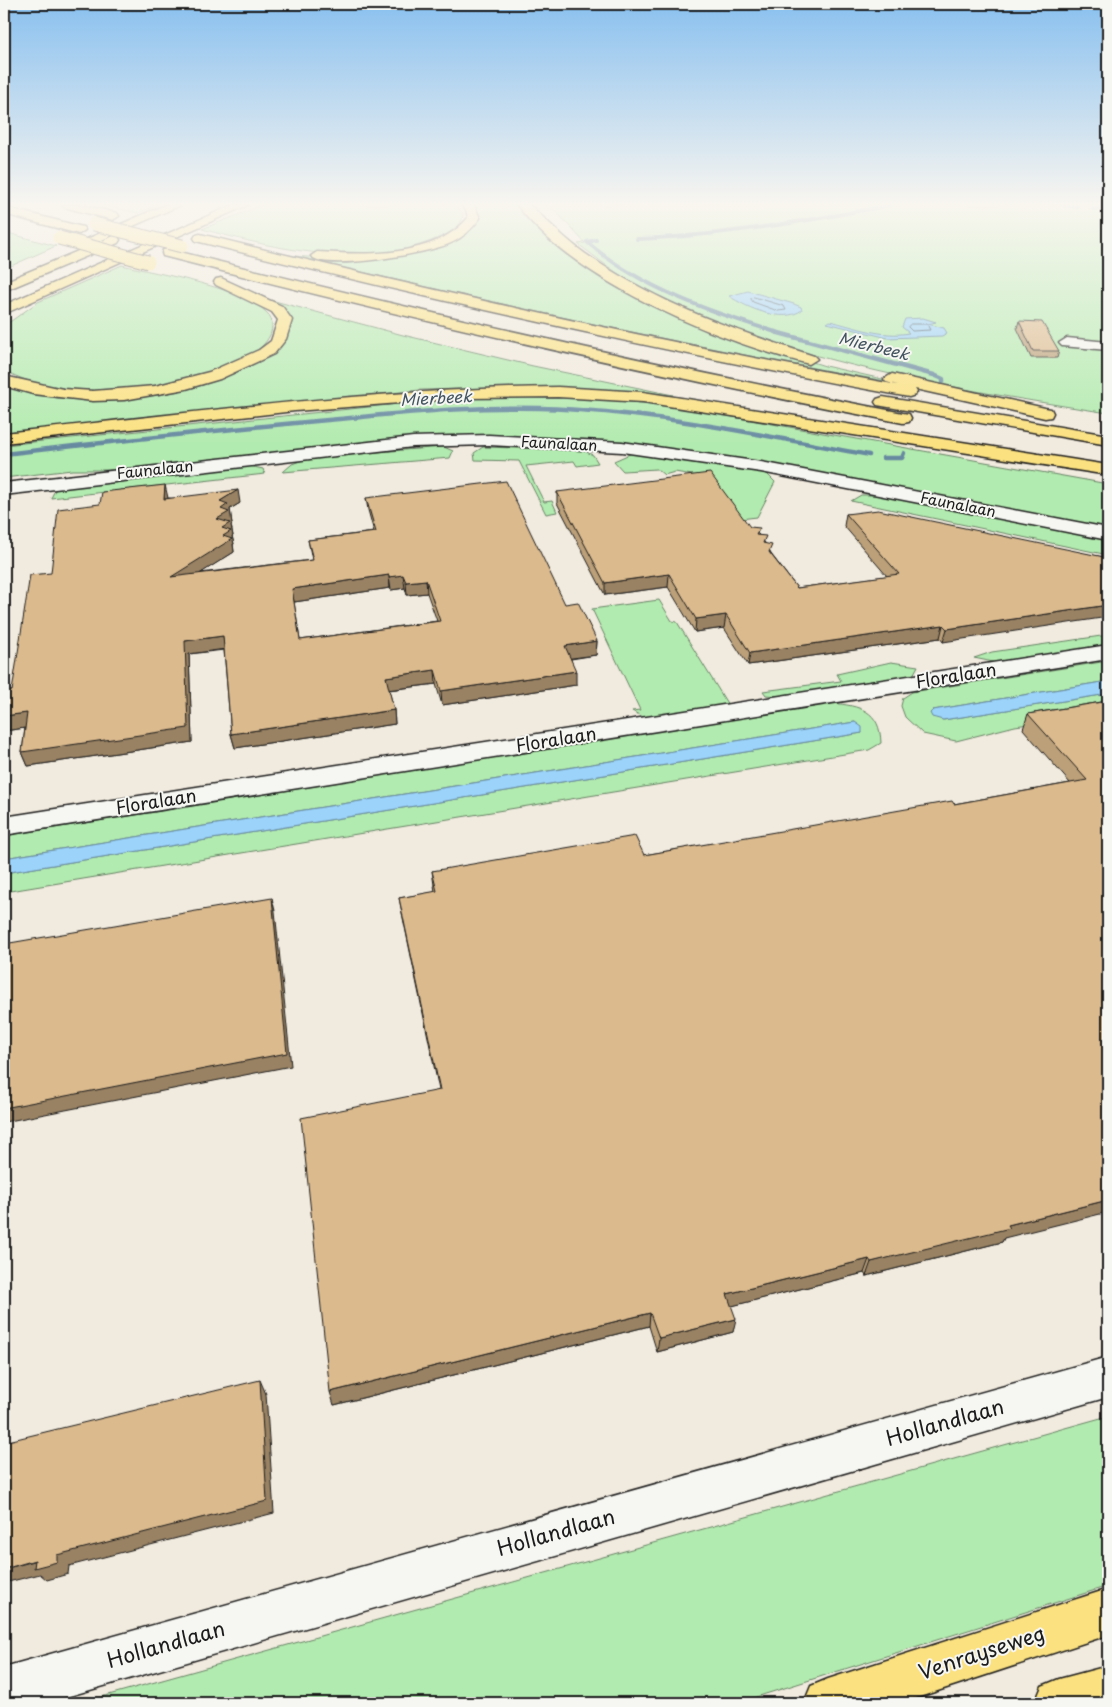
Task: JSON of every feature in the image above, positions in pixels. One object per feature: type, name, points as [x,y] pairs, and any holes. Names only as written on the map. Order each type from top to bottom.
[{"type":"main road","points":[[4,297],[34,285]]},
{"type":"main road","points":[[4,310],[61,285]]},
{"type":"main road","points":[[4,381],[48,392],[82,395],[120,394],[153,391],[197,381],[228,371],[274,346],[282,334],[285,320],[277,309],[225,285]]},
{"type":"main road","points":[[231,285],[367,319]]},
{"type":"main road","points":[[283,285],[592,357],[780,395],[1108,453]]},
{"type":"main road","points":[[307,285],[794,386],[1108,440]]},
{"type":"main road","points":[[388,285],[614,336],[796,372],[1101,424]]},
{"type":"main road","points":[[621,285],[650,302],[713,328],[808,359],[926,387],[1101,424]]},
{"type":"main road","points":[[4,316],[54,288]]},
{"type":"main road","points":[[635,381],[767,409],[1108,470]]},
{"type":"main road","points":[[4,438],[295,406],[466,393],[558,392],[643,397],[985,449]]},
{"type":"main road","name":"Venrayseweg","points":[[828,1703],[1108,1612]]},
{"type":"main road","points":[[1059,1703],[1108,1690]]},
{"type":"street","points":[[1067,343],[1108,346]]},
{"type":"street","name":"Faunalaan","points":[[4,489],[413,442],[489,440],[622,447],[761,467],[1108,534]]},
{"type":"street","name":"Floralaan","points":[[4,826],[1108,652]]},
{"type":"street","name":"Hollandlaan","points":[[4,1691],[1108,1377]]},
{"type":"green space","points":[[77,285],[206,285],[240,296],[256,305],[270,316],[272,329],[270,335],[260,348],[222,369],[172,382],[127,389],[69,389],[42,385],[4,370],[4,326],[38,302]]},
{"type":"green space","points":[[417,285],[613,285],[639,300],[686,322],[825,366],[913,386],[602,326]]},
{"type":"green space","points":[[636,285],[1108,285],[1108,413],[929,382],[807,353],[748,335],[692,313]]},
{"type":"green space","points":[[267,299],[403,335],[533,366],[673,395],[560,387],[419,390],[4,435],[4,385],[21,391],[58,398],[76,400],[114,399],[151,396],[177,391],[213,382],[238,372],[278,346],[289,332],[286,317]]},
{"type":"green space","points":[[456,398],[582,398],[666,405],[1108,484],[1108,530],[736,460],[650,446],[406,440],[119,470],[72,470],[4,478],[4,445]]},
{"type":"green space","points":[[444,447],[453,451],[450,458],[283,472],[292,464],[311,457]]},
{"type":"green space","points":[[483,447],[582,450],[593,455],[598,463],[577,466],[574,461],[526,466],[544,502],[552,501],[557,512],[546,514],[519,461],[475,460],[474,453]]},
{"type":"green space","points":[[632,453],[765,472],[775,482],[757,517],[740,519],[709,478],[675,472],[664,475],[657,469],[623,471],[614,461]]},
{"type":"green space","points":[[249,466],[263,469],[265,474],[51,498],[55,490],[66,485]]},
{"type":"green space","points":[[861,495],[880,495],[1108,540],[1108,555],[851,501]]},
{"type":"green space","points":[[659,600],[672,621],[677,622],[728,705],[654,719],[643,717],[632,711],[640,710],[592,609]]},
{"type":"green space","points":[[1108,635],[1108,647],[998,663],[974,658],[992,652]]},
{"type":"green space","points":[[1108,661],[1108,681],[933,710],[930,713],[943,720],[1108,694],[1108,712],[1015,726],[956,741],[923,734],[905,717],[901,706],[903,698],[912,692]]},
{"type":"green space","points":[[891,662],[918,666],[912,677],[789,697],[766,695],[763,691],[841,681],[837,674]]},
{"type":"green space","points":[[832,703],[860,708],[867,712],[877,723],[881,743],[869,750],[4,892],[4,873],[862,733],[855,722],[4,858],[4,836]]},
{"type":"green space","points":[[1108,1416],[1108,1586],[737,1703],[80,1703]]},
{"type":"water","points":[[748,291],[794,304],[801,307],[802,310],[794,314],[775,315],[745,305],[729,296]]},
{"type":"water","points":[[923,318],[936,322],[928,324],[944,328],[947,333],[942,336],[888,338],[827,323],[830,321],[879,333],[899,334],[909,333],[902,327],[905,319]]},
{"type":"water","points":[[1108,681],[1108,694],[943,720],[932,717],[930,713],[933,710]]},
{"type":"water","points":[[855,722],[862,727],[862,733],[4,873],[4,858]]},
{"type":"building","points":[[1019,321],[1042,322],[1059,351],[1033,351]]},
{"type":"building","points":[[710,473],[750,527],[760,528],[756,535],[766,536],[763,543],[772,545],[769,552],[797,588],[899,574],[846,514],[878,510],[1104,557],[1108,561],[1108,605],[947,629],[943,625],[750,653],[726,615],[696,619],[669,574],[605,583],[557,492]]},
{"type":"building","points":[[506,481],[565,604],[578,602],[597,641],[565,646],[576,671],[441,691],[435,670],[386,677],[394,710],[231,734],[223,636],[185,641],[188,728],[22,752],[27,713],[4,716],[4,692],[12,691],[30,575],[51,573],[58,509],[100,504],[102,492],[165,485],[164,499],[238,490],[220,501],[228,504],[221,509],[229,512],[217,519],[230,523],[222,528],[231,531],[223,536],[232,539],[171,577],[313,560],[308,540],[376,532],[366,498]],"holes":[[[389,575],[389,577],[403,575],[406,582],[426,580],[440,621],[300,640],[292,589]]]},
{"type":"building","points":[[1108,701],[1108,1200],[1008,1225],[1010,1228],[871,1262],[869,1259],[727,1294],[736,1319],[659,1338],[650,1313],[330,1392],[301,1118],[440,1090],[399,898],[437,891],[432,871],[635,836],[644,855],[952,801],[954,804],[1087,780],[1028,714]]},
{"type":"building","points":[[272,898],[287,1053],[4,1108],[4,944]]},
{"type":"building","points":[[260,1380],[267,1501],[57,1555],[57,1562],[34,1568],[35,1560],[4,1569],[4,1442]]},
{"type":"waterway","name":"Mierbeek","points":[[652,285],[703,308],[779,333]]},
{"type":"waterway","name":"Mierbeek","points":[[775,332],[934,375],[943,379],[943,382]]},
{"type":"waterway","name":"Mierbeek","points":[[4,454],[339,419],[490,408],[540,408],[582,410],[664,419],[869,455]]},
{"type":"waterway","name":"Mierbeek","points":[[883,458],[902,458],[904,453]]}]
